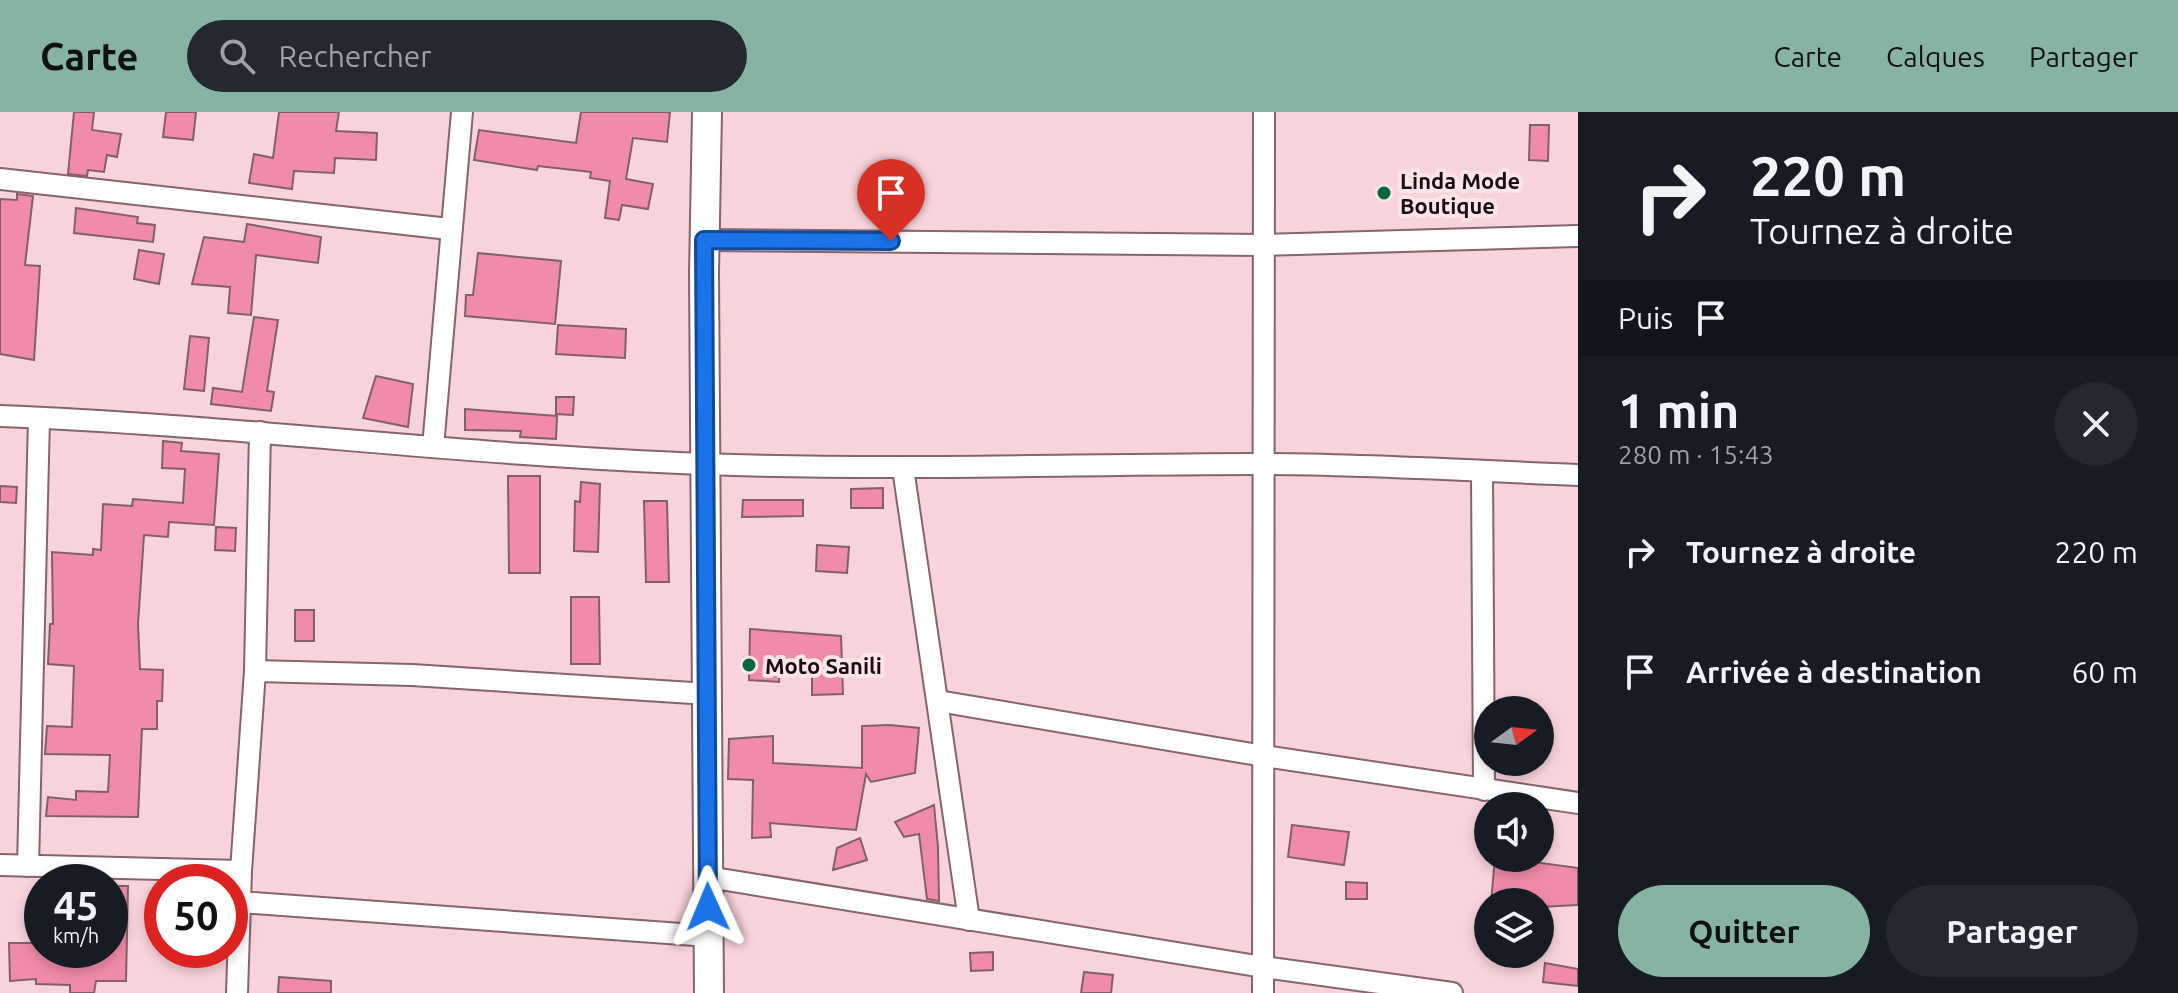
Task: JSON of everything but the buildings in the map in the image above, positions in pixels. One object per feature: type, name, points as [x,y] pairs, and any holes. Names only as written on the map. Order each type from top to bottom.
[{"type":"main road","points":[[707,112],[704,240],[709,993]]},
{"type":"street","points":[[433,447],[449,229],[462,112]]},
{"type":"street","points":[[1263,993],[1264,112]]},
{"type":"street","points":[[0,179],[449,229]]},
{"type":"street","points":[[704,240],[1265,245],[1578,236]]},
{"type":"street","points":[[0,416],[706,464],[903,468],[1264,464],[1578,475]]},
{"type":"street","points":[[28,864],[39,418]]},
{"type":"street","points":[[241,864],[255,671],[260,432]]},
{"type":"street","points":[[903,468],[969,920]]},
{"type":"street","points":[[1482,472],[1484,790]]},
{"type":"street","points":[[255,671],[412,675],[708,694]]},
{"type":"street","points":[[938,701],[1264,756],[1578,803]]},
{"type":"street","points":[[0,865],[24,866]]},
{"type":"street","points":[[708,877],[1263,967],[1452,993]]},
{"type":"street","points":[[248,903],[709,936]]},
{"type":"street","points":[[237,993],[238,968]]},
{"type":"place","name":"Linda Mode Boutique","points":[[1384,193]]},
{"type":"place","name":"Moto Sanili","points":[[749,665]]},
{"type":"route","points":[[708,907],[704,240],[891,241]]}]
